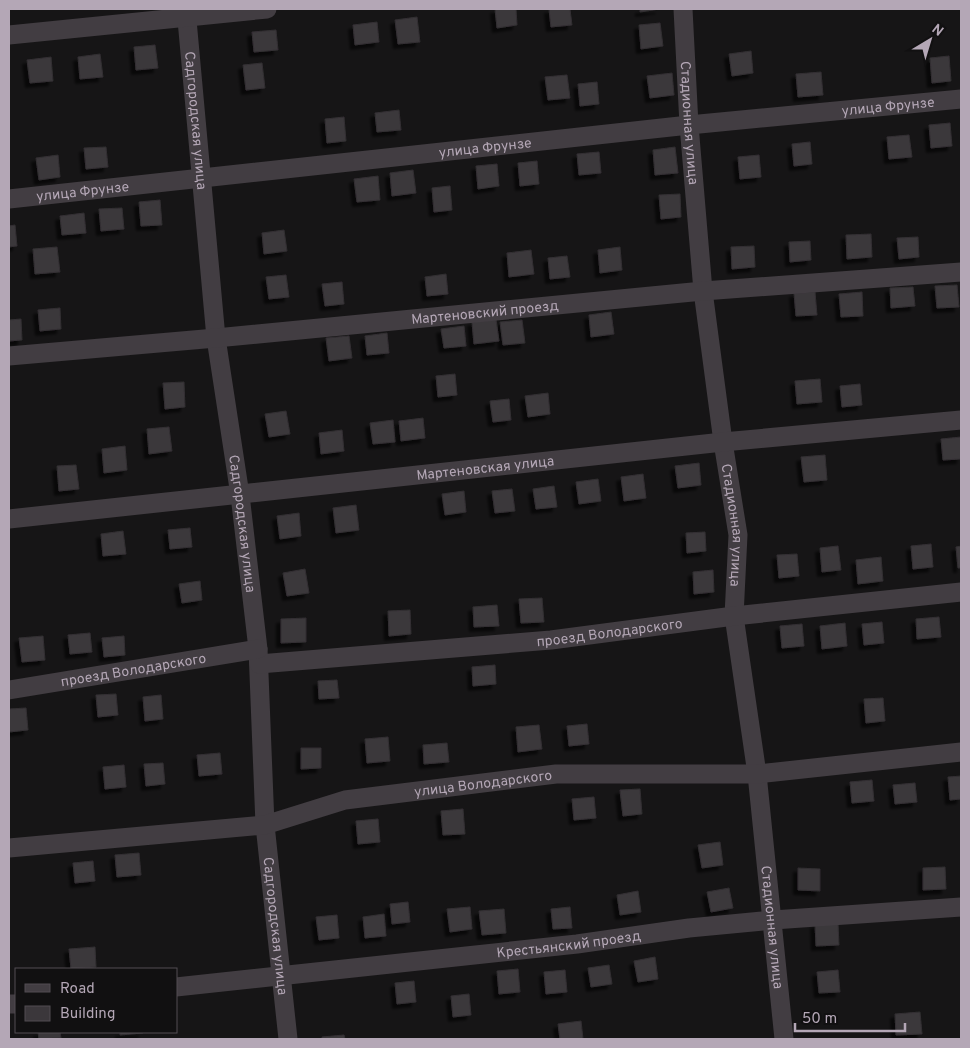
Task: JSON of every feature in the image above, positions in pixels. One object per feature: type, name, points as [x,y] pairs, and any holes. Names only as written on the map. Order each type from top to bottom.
[{"type":"street","points":[[9,35],[186,13],[267,9]]},
{"type":"street","name":"Стадионная улица","points":[[682,9],[689,125],[703,291],[723,442],[738,534],[734,616],[757,774],[784,1039]]},
{"type":"street","name":"Садгородская улица","points":[[186,13],[216,338],[240,495],[258,657],[264,825],[288,1039]]},
{"type":"street","name":"улица Фрунзе","points":[[9,199],[689,125],[961,99]]},
{"type":"street","name":"Мартеновский проезд","points":[[9,356],[703,291],[961,272]]},
{"type":"street","name":"Мартеновская улица","points":[[9,519],[723,442],[961,420]]},
{"type":"street","name":"проезд Володарского","points":[[9,690],[258,657],[550,640],[734,616],[961,592]]},
{"type":"street","name":"улица Володарского","points":[[9,848],[264,825],[345,800],[556,774],[757,774],[961,752]]},
{"type":"street","name":"Крестьянский проезд","points":[[178,987],[577,944],[689,928],[773,920],[961,907]]},
{"type":"building","points":[[495,9],[516,9],[517,25],[497,28]]},
{"type":"building","points":[[549,9],[570,9],[572,25],[551,27]]},
{"type":"building","points":[[640,9],[660,9],[640,12]]},
{"type":"building","points":[[417,17],[420,42],[398,44],[395,20]]},
{"type":"building","points":[[377,22],[379,42],[355,45],[353,25]]},
{"type":"building","points":[[660,23],[663,46],[641,49],[639,25]]},
{"type":"building","points":[[276,30],[278,50],[254,52],[252,32]]},
{"type":"building","points":[[155,45],[158,68],[136,70],[134,47]]},
{"type":"building","points":[[751,51],[753,73],[732,76],[729,54]]},
{"type":"building","points":[[100,54],[103,77],[80,79],[78,57]]},
{"type":"building","points":[[949,56],[951,81],[932,83],[930,58]]},
{"type":"building","points":[[51,57],[53,81],[30,83],[27,60]]},
{"type":"building","points":[[262,63],[265,88],[246,90],[243,65]]},
{"type":"building","points":[[821,72],[823,95],[798,97],[796,74]]},
{"type":"building","points":[[672,73],[674,95],[650,98],[647,76]]},
{"type":"building","points":[[567,75],[570,98],[548,100],[545,77]]},
{"type":"building","points":[[597,82],[599,104],[580,106],[578,84]]},
{"type":"building","points":[[399,110],[401,130],[377,132],[375,113]]},
{"type":"building","points":[[344,117],[346,141],[327,143],[325,119]]},
{"type":"building","points":[[950,123],[952,146],[931,148],[929,125]]},
{"type":"building","points":[[909,135],[912,157],[889,159],[887,137]]},
{"type":"building","points":[[810,142],[812,164],[794,166],[792,144]]},
{"type":"building","points":[[106,147],[108,167],[86,169],[84,148]]},
{"type":"building","points":[[675,147],[678,173],[655,175],[653,150]]},
{"type":"building","points":[[599,152],[601,173],[579,175],[577,154]]},
{"type":"building","points":[[58,155],[60,177],[39,180],[36,158]]},
{"type":"building","points":[[759,155],[761,177],[740,179],[738,157]]},
{"type":"building","points":[[537,161],[539,184],[520,186],[518,163]]},
{"type":"building","points":[[497,164],[499,186],[478,189],[476,166]]},
{"type":"building","points":[[413,170],[416,193],[392,196],[390,173]]},
{"type":"building","points":[[378,176],[380,200],[357,202],[354,179]]},
{"type":"building","points":[[450,186],[452,210],[434,212],[432,188]]},
{"type":"building","points":[[680,194],[681,217],[661,219],[659,195]]},
{"type":"building","points":[[160,200],[162,225],[141,226],[139,202]]},
{"type":"building","points":[[122,208],[124,229],[101,231],[99,209]]},
{"type":"building","points":[[84,213],[86,233],[62,235],[60,216]]},
{"type":"building","points":[[15,225],[17,246],[9,247],[9,226]]},
{"type":"building","points":[[284,230],[287,251],[264,254],[262,233]]},
{"type":"building","points":[[871,234],[872,257],[847,259],[846,235]]},
{"type":"building","points":[[918,237],[919,257],[899,259],[897,238]]},
{"type":"building","points":[[810,241],[811,260],[790,262],[789,242]]},
{"type":"building","points":[[754,246],[755,267],[732,269],[731,247]]},
{"type":"building","points":[[57,247],[60,272],[35,274],[33,249]]},
{"type":"building","points":[[620,247],[622,270],[600,273],[598,250]]},
{"type":"building","points":[[531,250],[534,274],[509,277],[507,253]]},
{"type":"building","points":[[567,256],[570,277],[550,279],[548,258]]},
{"type":"building","points":[[446,274],[448,294],[427,296],[425,277]]},
{"type":"building","points":[[286,275],[289,297],[269,299],[266,277]]},
{"type":"building","points":[[342,282],[344,304],[325,306],[322,284]]},
{"type":"building","points":[[957,285],[959,307],[937,308],[935,286]]},
{"type":"building","points":[[913,287],[915,306],[891,308],[890,288]]},
{"type":"building","points":[[815,292],[817,315],[796,316],[794,293]]},
{"type":"building","points":[[862,292],[863,316],[841,317],[839,294]]},
{"type":"building","points":[[60,308],[61,329],[40,331],[38,310]]},
{"type":"building","points":[[611,312],[614,334],[591,337],[589,315]]},
{"type":"building","points":[[21,319],[22,340],[9,341],[9,320]]},
{"type":"building","points":[[496,319],[499,341],[474,344],[472,322]]},
{"type":"building","points":[[522,320],[525,343],[503,345],[500,322]]},
{"type":"building","points":[[464,326],[466,346],[444,348],[441,329]]},
{"type":"building","points":[[387,333],[389,353],[367,355],[365,336]]},
{"type":"building","points":[[349,336],[352,358],[329,361],[326,338]]},
{"type":"building","points":[[455,374],[457,395],[438,397],[436,376]]},
{"type":"building","points":[[820,379],[822,402],[797,404],[795,381]]},
{"type":"building","points":[[184,382],[185,407],[165,409],[163,383]]},
{"type":"building","points":[[860,384],[862,405],[842,407],[840,386]]},
{"type":"building","points":[[548,393],[550,414],[528,417],[525,396]]},
{"type":"building","points":[[509,399],[511,420],[493,422],[490,401]]},
{"type":"building","points":[[286,411],[290,434],[269,437],[265,414]]},
{"type":"building","points":[[423,418],[425,438],[401,441],[399,421]]},
{"type":"building","points":[[393,420],[395,442],[373,444],[370,423]]},
{"type":"building","points":[[169,427],[172,451],[149,454],[147,429]]},
{"type":"building","points":[[342,430],[344,451],[321,454],[319,433]]},
{"type":"building","points":[[961,437],[961,459],[943,460],[941,439]]},
{"type":"building","points":[[125,446],[127,470],[104,473],[102,449]]},
{"type":"building","points":[[825,455],[827,480],[804,482],[801,457]]},
{"type":"building","points":[[699,463],[701,485],[678,488],[675,466]]},
{"type":"building","points":[[76,465],[79,489],[59,491],[57,466]]},
{"type":"building","points":[[643,474],[646,498],[624,501],[621,477]]},
{"type":"building","points":[[598,479],[601,501],[579,504],[576,482]]},
{"type":"building","points":[[554,486],[557,507],[536,509],[533,489]]},
{"type":"building","points":[[512,489],[515,511],[495,513],[492,491]]},
{"type":"building","points":[[464,491],[466,512],[445,515],[442,494]]},
{"type":"building","points":[[356,505],[359,530],[336,533],[333,508]]},
{"type":"building","points":[[299,513],[301,536],[280,539],[277,516]]},
{"type":"building","points":[[190,528],[192,547],[170,549],[168,530]]},
{"type":"building","points":[[123,531],[126,554],[103,556],[101,534]]},
{"type":"building","points":[[705,532],[706,551],[687,553],[686,533]]},
{"type":"building","points":[[931,544],[933,567],[913,569],[911,546]]},
{"type":"building","points":[[838,546],[841,570],[822,572],[820,548]]},
{"type":"building","points":[[961,546],[961,568],[958,568],[956,547]]},
{"type":"building","points":[[797,554],[799,576],[779,578],[777,555]]},
{"type":"building","points":[[881,557],[883,581],[858,584],[856,560]]},
{"type":"building","points":[[305,569],[309,593],[287,596],[283,573]]},
{"type":"building","points":[[713,570],[714,592],[694,594],[693,572]]},
{"type":"building","points":[[200,581],[202,600],[182,603],[179,584]]},
{"type":"building","points":[[542,598],[544,622],[521,623],[519,599]]},
{"type":"building","points":[[497,605],[499,626],[474,627],[473,607]]},
{"type":"building","points":[[410,610],[411,634],[389,636],[388,611]]},
{"type":"building","points":[[939,617],[941,637],[917,639],[916,619]]},
{"type":"building","points":[[306,618],[306,642],[281,643],[281,619]]},
{"type":"building","points":[[882,622],[884,643],[864,645],[862,624]]},
{"type":"building","points":[[845,623],[847,646],[822,649],[820,626]]},
{"type":"building","points":[[802,624],[804,646],[782,648],[780,626]]},
{"type":"building","points":[[90,633],[92,652],[70,654],[68,635]]},
{"type":"building","points":[[43,636],[45,660],[22,662],[19,638]]},
{"type":"building","points":[[124,636],[125,655],[104,657],[102,638]]},
{"type":"building","points":[[495,665],[496,684],[473,686],[472,667]]},
{"type":"building","points":[[337,680],[339,698],[319,699],[318,681]]},
{"type":"building","points":[[116,694],[118,715],[98,717],[96,695]]},
{"type":"building","points":[[161,695],[163,719],[145,721],[143,697]]},
{"type":"building","points":[[883,698],[885,721],[866,723],[864,699]]},
{"type":"building","points":[[26,708],[28,730],[9,732],[9,709]]},
{"type":"building","points":[[587,724],[589,744],[569,746],[567,726]]},
{"type":"building","points":[[539,725],[542,749],[518,752],[516,727]]},
{"type":"building","points":[[388,737],[390,761],[367,763],[365,739]]},
{"type":"building","points":[[447,743],[449,762],[424,764],[423,745]]},
{"type":"building","points":[[301,748],[321,748],[321,768],[301,769]]},
{"type":"building","points":[[220,753],[222,774],[199,776],[197,755]]},
{"type":"building","points":[[163,763],[165,784],[146,786],[144,764]]},
{"type":"building","points":[[124,765],[126,787],[105,789],[103,767]]},
{"type":"building","points":[[961,776],[961,799],[950,800],[948,777]]},
{"type":"building","points":[[872,780],[874,801],[852,803],[850,782]]},
{"type":"building","points":[[915,783],[917,802],[895,804],[893,785]]},
{"type":"building","points":[[640,789],[642,814],[623,816],[620,790]]},
{"type":"building","points":[[594,797],[596,818],[574,820],[572,799]]},
{"type":"building","points":[[463,809],[465,834],[443,835],[441,811]]},
{"type":"building","points":[[378,819],[380,842],[358,844],[356,821]]},
{"type":"building","points":[[720,842],[723,865],[702,868],[698,845]]},
{"type":"building","points":[[139,853],[141,875],[117,877],[115,855]]},
{"type":"building","points":[[93,861],[95,881],[75,883],[73,863]]},
{"type":"building","points":[[945,867],[946,889],[923,890],[923,868]]},
{"type":"building","points":[[798,868],[820,869],[820,891],[798,890]]},
{"type":"building","points":[[729,888],[733,908],[711,912],[707,892]]},
{"type":"building","points":[[638,891],[641,912],[620,915],[617,895]]},
{"type":"building","points":[[408,902],[410,922],[392,924],[390,904]]},
{"type":"building","points":[[470,907],[472,929],[450,932],[447,909]]},
{"type":"building","points":[[570,907],[572,928],[553,929],[551,909]]},
{"type":"building","points":[[504,909],[506,933],[482,935],[479,911]]},
{"type":"building","points":[[384,914],[386,936],[365,938],[363,917]]},
{"type":"building","points":[[337,915],[339,938],[319,940],[316,917]]},
{"type":"building","points":[[838,923],[839,945],[816,946],[815,924]]},
{"type":"building","points":[[95,947],[96,967],[71,968],[69,949]]},
{"type":"building","points":[[655,957],[658,979],[638,982],[634,961]]},
{"type":"building","points":[[609,965],[612,984],[591,987],[588,968]]},
{"type":"building","points":[[518,969],[520,992],[499,994],[497,971]]},
{"type":"building","points":[[565,970],[567,992],[546,994],[544,972]]},
{"type":"building","points":[[838,970],[840,992],[819,993],[817,972]]},
{"type":"building","points":[[414,981],[416,1002],[397,1004],[395,983]]},
{"type":"building","points":[[469,994],[471,1015],[453,1017],[451,996]]},
{"type":"building","points":[[920,1012],[922,1034],[896,1035],[895,1014]]},
{"type":"building","points":[[581,1021],[583,1039],[560,1039],[558,1024]]},
{"type":"building","points":[[38,1033],[60,1033],[61,1038],[39,1039]]},
{"type":"building","points":[[120,1033],[143,1033],[120,1035]]},
{"type":"building","points":[[344,1035],[345,1039],[322,1039],[322,1037]]}]
